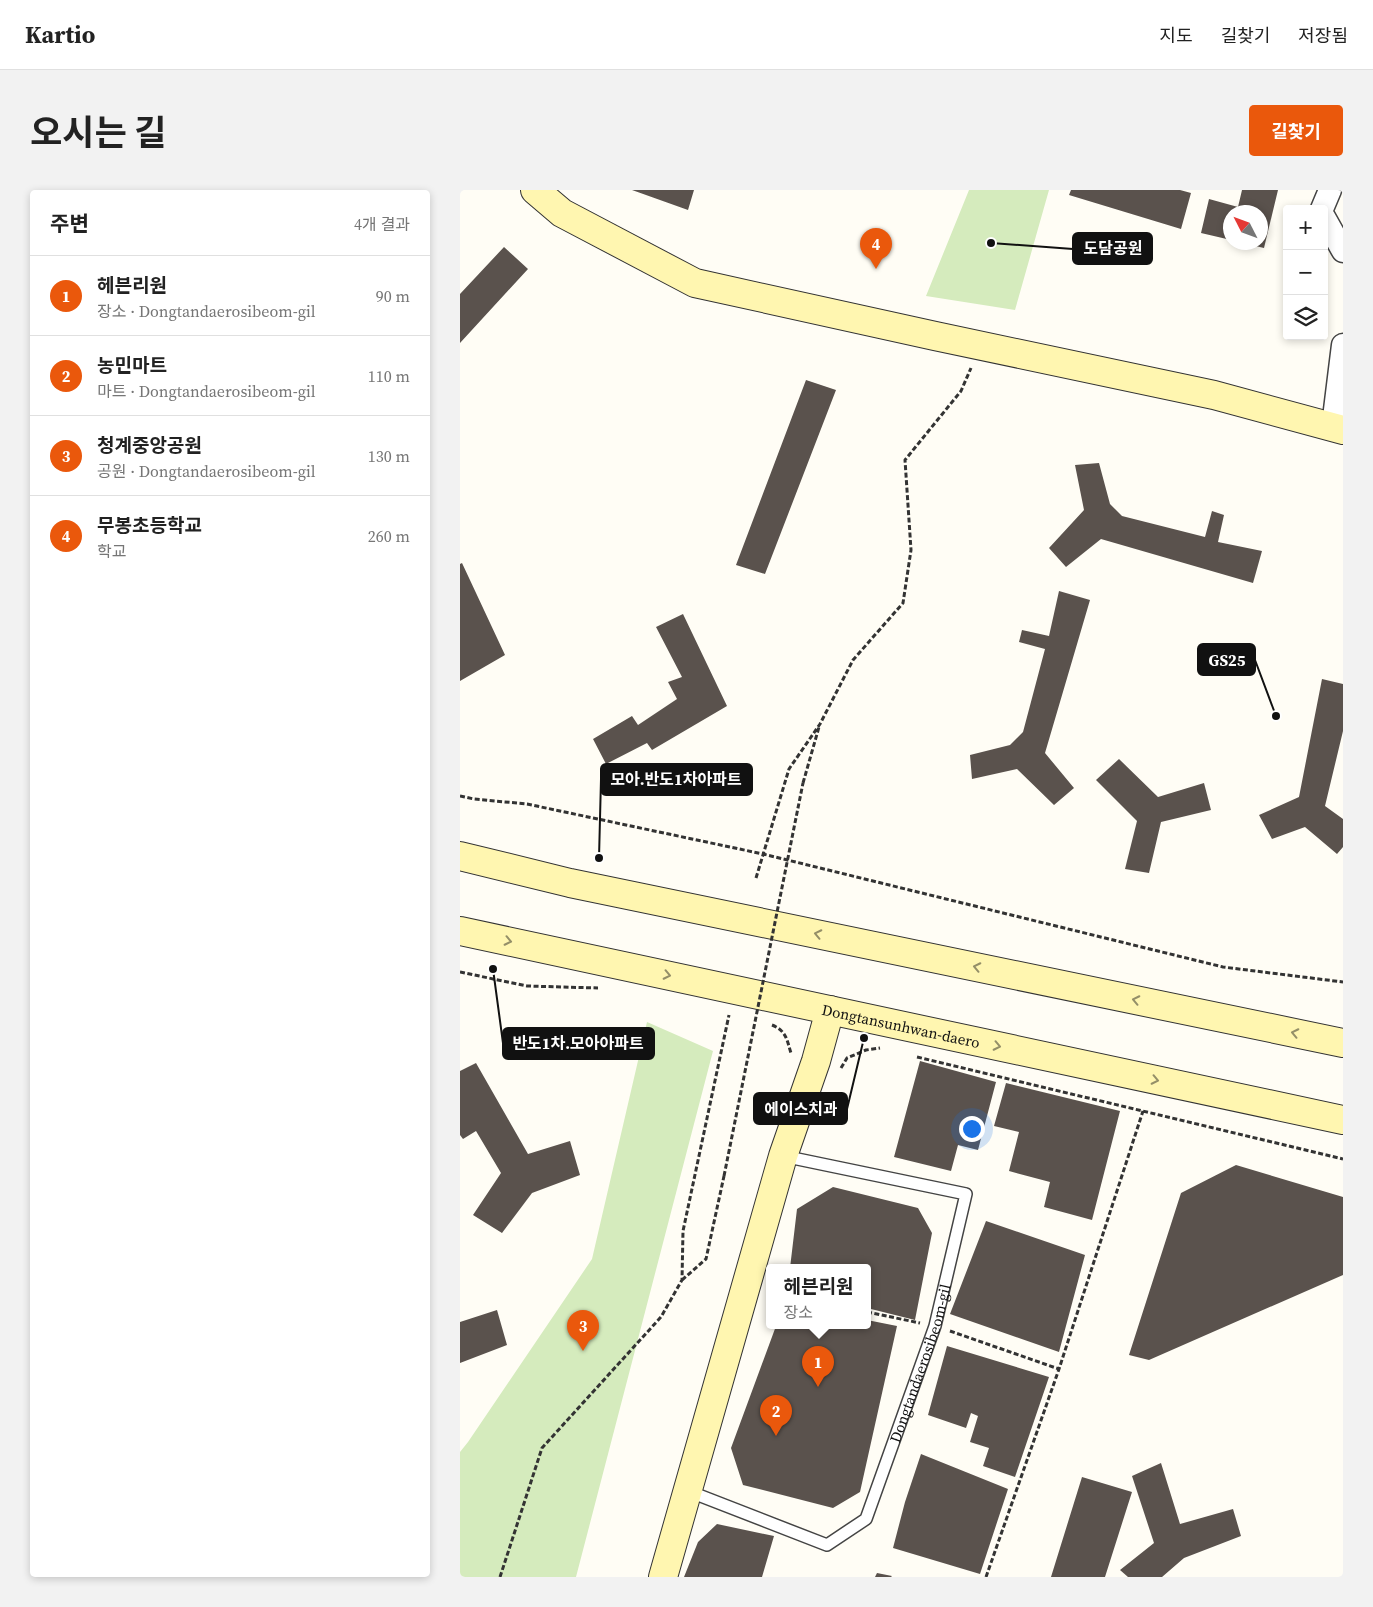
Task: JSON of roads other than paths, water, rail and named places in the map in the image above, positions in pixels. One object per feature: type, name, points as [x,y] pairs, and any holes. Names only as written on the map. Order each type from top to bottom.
[{"type":"street","points":[[535,190],[562,213],[694,283],[1214,395],[1338,428],[1343,345]]},
{"type":"street","points":[[1324,205],[1330,190]]},
{"type":"street","points":[[1328,224],[1343,251]]},
{"type":"street","points":[[460,856],[589,887],[1343,1043]]},
{"type":"street","name":"Dongtansunhwan-daero","points":[[460,931],[1343,1120]]},
{"type":"street","points":[[663,1577],[783,1156],[816,1061],[830,1010]]},
{"type":"lane","name":"Dongtandaerosibeom-gil","points":[[688,1491],[827,1544],[866,1519],[935,1326],[966,1194],[783,1156]]},
{"type":"place","name":"도담공원","points":[[991,243]]},
{"type":"place","name":"무봉초등학교","points":[[876,269]]},
{"type":"place","name":"GS25","points":[[1276,716]]},
{"type":"place","name":"모아.반도1차아파트","points":[[599,858]]},
{"type":"place","name":"반도1차.모아아파트","points":[[493,969]]},
{"type":"place","name":"에이스치과","points":[[864,1038]]},
{"type":"place","name":"청계중앙공원","points":[[583,1351]]},
{"type":"place","name":"헤븐리원","points":[[818,1387]]},
{"type":"place","name":"농민마트","points":[[776,1436]]}]
